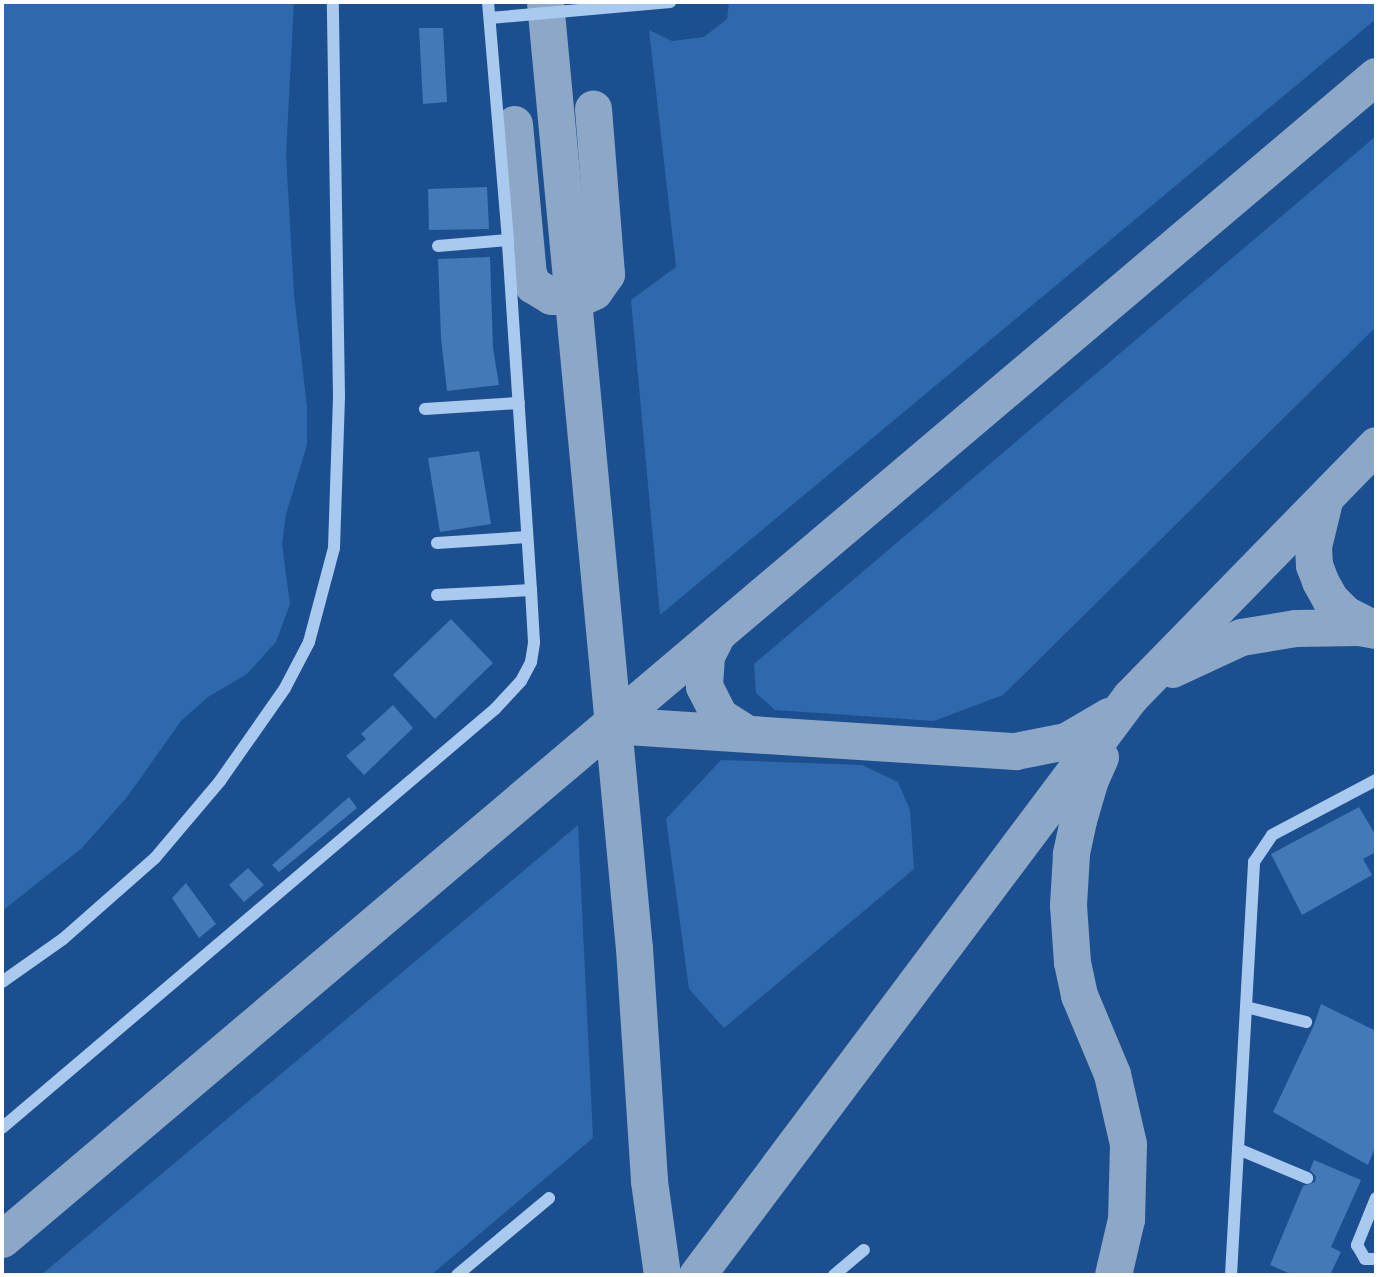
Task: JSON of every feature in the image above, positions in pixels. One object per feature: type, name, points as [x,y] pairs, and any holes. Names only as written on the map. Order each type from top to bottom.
[{"type":"lane","points":[[2,982],[64,939],[155,858],[220,780],[285,688],[309,642],[334,548],[339,397],[333,2]]},
{"type":"lane","points":[[2,1128],[495,709],[521,681],[531,663],[534,642],[519,403],[488,2]]},
{"type":"lane","points":[[490,18],[670,2]]},
{"type":"lane","points":[[438,246],[508,240]]},
{"type":"lane","points":[[425,409],[519,403]]},
{"type":"lane","points":[[437,543],[527,537]]},
{"type":"lane","points":[[437,595],[531,590]]},
{"type":"lane","points":[[1231,1275],[1252,873],[1258,852],[1282,829],[1376,780]]},
{"type":"lane","points":[[1245,1007],[1306,1022]]},
{"type":"lane","points":[[1238,1149],[1307,1178]]},
{"type":"lane","points":[[457,1275],[549,1198]]},
{"type":"lane","points":[[1376,1198],[1357,1245],[1360,1256],[1376,1259]]},
{"type":"lane","points":[[834,1275],[864,1250]]},
{"type":"shaded area","points":[[2,2],[294,2],[286,155],[294,294],[307,407],[307,445],[286,514],[282,544],[290,604],[276,642],[247,674],[208,697],[181,721],[127,797],[82,848],[2,911]]},
{"type":"shaded area","points":[[729,2],[1376,2],[1376,19],[660,615],[631,300],[676,267],[649,30],[672,41],[704,37],[727,19]]},
{"type":"shaded area","points":[[1376,136],[1376,327],[1003,695],[934,721],[775,710],[756,693],[754,664]]},
{"type":"shaded area","points":[[721,760],[862,765],[898,782],[910,810],[914,869],[724,1028],[689,989],[666,819]]},
{"type":"shaded area","points":[[578,825],[593,1138],[431,1275],[41,1275]]},
{"type":"building","points":[[419,28],[443,28],[447,102],[423,104]]},
{"type":"building","points":[[487,187],[489,229],[429,230],[428,189]]},
{"type":"building","points":[[490,257],[493,348],[499,385],[447,391],[441,338],[438,259]]},
{"type":"building","points":[[479,451],[491,524],[440,532],[428,458]]},
{"type":"building","points":[[451,619],[493,663],[435,719],[393,675]]},
{"type":"building","points":[[393,705],[413,728],[364,775],[346,756],[366,739],[361,734]]},
{"type":"building","points":[[349,797],[357,808],[279,872],[272,865]]},
{"type":"building","points":[[1359,807],[1376,836],[1376,852],[1363,859],[1372,875],[1302,915],[1271,854]]},
{"type":"building","points":[[248,868],[264,885],[244,902],[229,885]]},
{"type":"building","points":[[186,883],[216,924],[199,938],[172,898]]},
{"type":"building","points":[[1321,1004],[1376,1031],[1376,1145],[1368,1165],[1273,1112],[1314,1025]]},
{"type":"building","points":[[1314,1160],[1361,1180],[1331,1247],[1341,1252],[1330,1275],[1293,1275],[1270,1265],[1303,1186],[1315,1182],[1316,1176],[1310,1170]]},
{"type":"taxiway","points":[[545,2],[634,948],[649,1181],[662,1275]]},
{"type":"taxiway","points":[[2,1239],[1376,76]]},
{"type":"taxiway","points":[[514,124],[528,274],[533,285],[551,296],[583,296],[594,291],[606,274],[593,109]]},
{"type":"taxiway","points":[[697,1275],[1130,697],[1376,445]]},
{"type":"taxiway","points":[[1324,501],[1313,546],[1314,565],[1320,581],[1330,599],[1345,614],[1372,628]]},
{"type":"taxiway","points":[[1172,669],[1241,637],[1295,628],[1359,627],[1376,630]]},
{"type":"taxiway","points":[[717,634],[706,656],[704,686],[719,716],[743,731]]},
{"type":"taxiway","points":[[611,725],[1015,751],[1066,741],[1109,716]]},
{"type":"taxiway","points":[[1100,757],[1090,779],[1078,820],[1071,854],[1068,905],[1072,962],[1079,995],[1112,1074],[1128,1144],[1126,1219],[1113,1275]]}]
